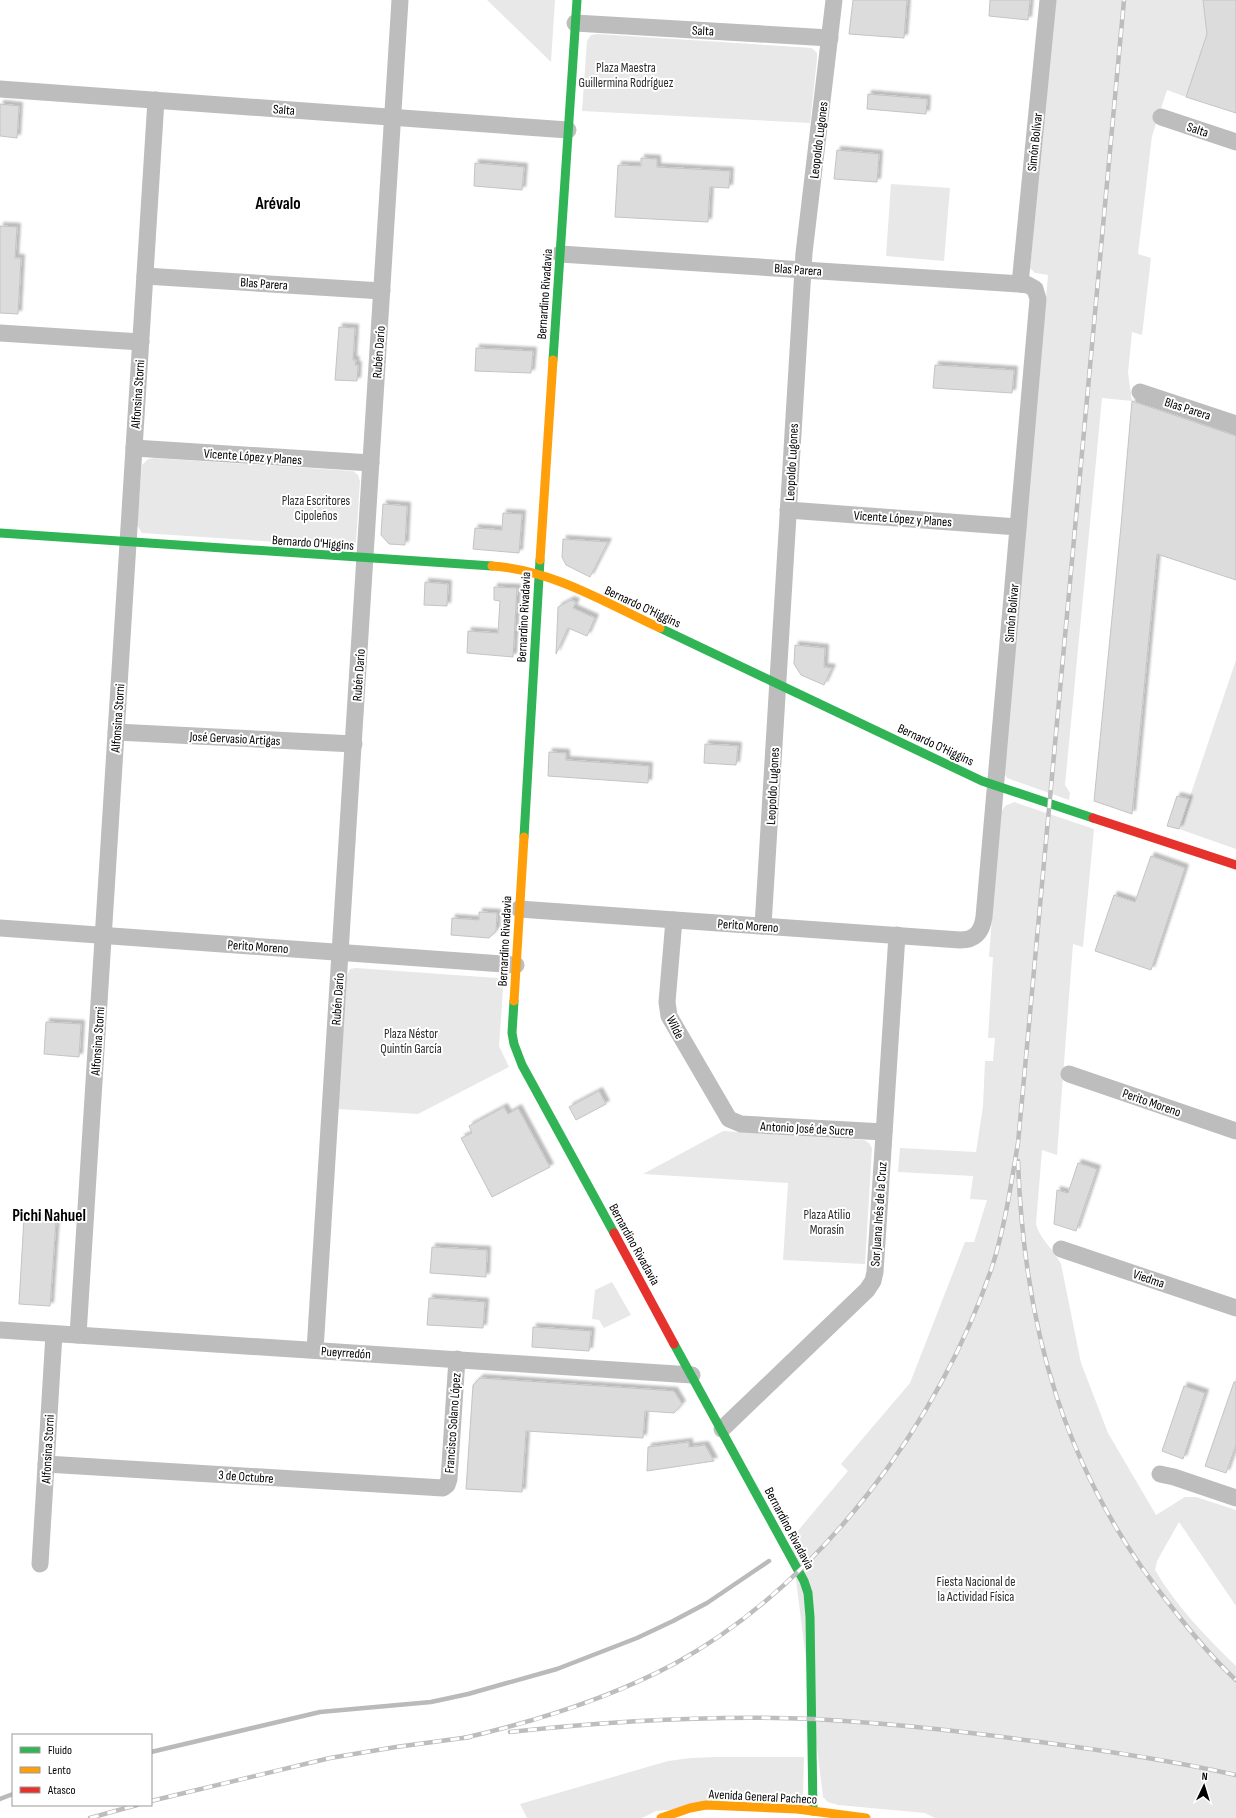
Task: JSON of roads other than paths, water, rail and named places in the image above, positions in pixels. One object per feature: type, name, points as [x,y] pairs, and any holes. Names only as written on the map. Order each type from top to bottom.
[{"type":"main road","name":"Bernardino Rivadavia","points":[[577,0],[539,574],[512,1033],[518,1056],[799,1570],[808,1593],[810,1617],[813,1811]]},
{"type":"main road","name":"Bernardo O'Higgins","points":[[0,533],[501,568],[539,574],[571,586],[996,786],[1236,865]]},
{"type":"main road","name":"Avenida General Pacheco","points":[[661,1818],[690,1808],[706,1805],[813,1811],[866,1818]]},
{"type":"street","name":"Rubén Darío","points":[[315,1350],[400,0]]},
{"type":"street","name":"Leopoldo Lugones","points":[[763,926],[803,270],[834,0]]},
{"type":"street","name":"Simón Bolívar","points":[[977,935],[983,922],[1038,303],[1038,296],[1027,286],[1048,0]]},
{"type":"street","name":"Salta","points":[[575,23],[830,38]]},
{"type":"street","name":"Salta","points":[[0,89],[568,130]]},
{"type":"street","name":"Alfonsina Storni","points":[[78,1335],[156,100]]},
{"type":"street","name":"Salta","points":[[1161,117],[1236,142]]},
{"type":"street","name":"Blas Parera","points":[[560,254],[1027,286]]},
{"type":"street","name":"Blas Parera","points":[[145,276],[382,291]]},
{"type":"street","points":[[0,333],[141,342]]},
{"type":"street","name":"Blas Parera","points":[[1140,392],[1236,424]]},
{"type":"street","name":"Vicente López y Planes","points":[[134,448],[371,463]]},
{"type":"street","name":"Vicente López y Planes","points":[[788,510],[1018,527]]},
{"type":"street","name":"José Gervasio Artigas","points":[[116,732],[354,744]]},
{"type":"street","name":"Perito Moreno","points":[[519,909],[960,940],[977,935]]},
{"type":"street","name":"Wilde","points":[[674,920],[667,1002],[669,1016],[724,1114],[731,1121]]},
{"type":"street","name":"Perito Moreno","points":[[0,928],[516,965]]},
{"type":"street","name":"Sor Juana Inés de la Cruz","points":[[722,1429],[867,1290],[873,1281],[875,1272],[897,935]]},
{"type":"street","name":"Perito Moreno","points":[[1069,1074],[1236,1131]]},
{"type":"street","name":"Antonio José de Sucre","points":[[731,1121],[741,1124],[884,1132]]},
{"type":"street","name":"Viedma","points":[[1061,1249],[1236,1308]]},
{"type":"street","name":"Pueyrredón","points":[[0,1330],[692,1375]]},
{"type":"street","name":"Alfonsina Storni","points":[[40,1564],[54,1334]]},
{"type":"street","name":"Francisco Solano López","points":[[445,1486],[449,1479],[457,1359]]},
{"type":"street","name":"3 de Octubre","points":[[46,1464],[436,1488],[445,1486]]},
{"type":"street","points":[[1160,1474],[1236,1497]]},
{"type":"waterway","points":[[152,1752],[320,1712],[431,1702],[468,1694],[557,1669],[637,1638],[673,1621],[707,1603],[769,1561]]},
{"type":"waterway","points":[[0,1799],[12,1794]]},
{"type":"railway","points":[[464,1738],[572,1708],[649,1677],[674,1664],[727,1631],[778,1590],[825,1545],[868,1494],[907,1440],[941,1383],[969,1325],[992,1267],[1004,1221],[1018,1143],[1124,0]]},
{"type":"railway","points":[[1018,1161],[1022,1223],[1029,1282],[1041,1340],[1056,1396],[1077,1451],[1102,1503],[1133,1555],[1193,1634],[1209,1653],[1236,1680]]},
{"type":"railway","points":[[510,1732],[624,1722],[700,1718],[814,1719],[896,1725],[1006,1737],[1135,1756],[1236,1775]]},
{"type":"railway","points":[[152,1801],[330,1758],[470,1737]]},
{"type":"railway","points":[[90,1818],[133,1806]]},
{"type":"district","name":"Arévalo","points":[[278,203]]},
{"type":"district","name":"Pichi Nahuel","points":[[49,1215]]},
{"type":"park label","name":"Plaza Maestra Guillermina Rodríguez","points":[[626,74]]},
{"type":"park label","name":"Plaza Escritores Cipoleños","points":[[316,508]]},
{"type":"park label","name":"Plaza Néstor Quintín García","points":[[411,1040]]},
{"type":"park label","name":"Plaza Atilio Morasín","points":[[827,1222]]},
{"type":"park label","name":"Fiesta Nacional de la Actividad Física","points":[[976,1588]]}]
